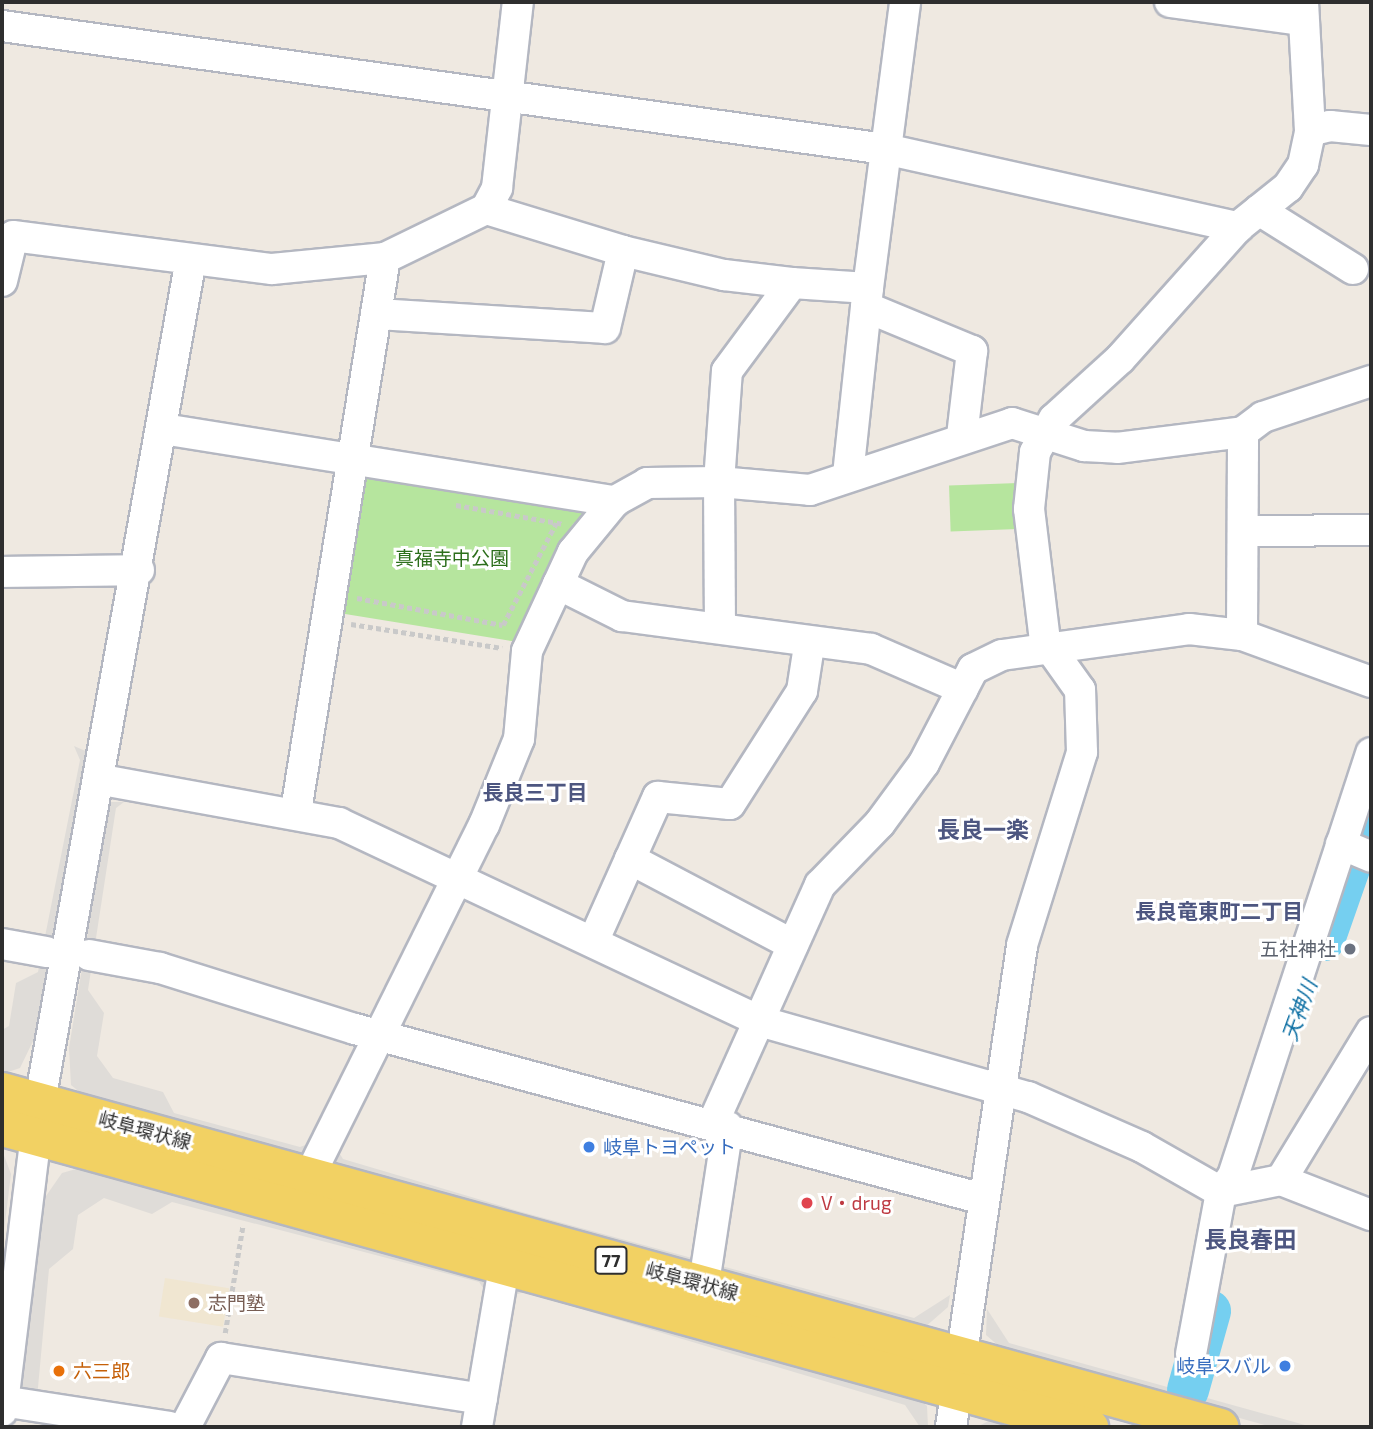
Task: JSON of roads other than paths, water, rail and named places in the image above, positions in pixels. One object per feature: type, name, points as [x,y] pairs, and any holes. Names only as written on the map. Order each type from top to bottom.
[{"type":"main road","name":"岐阜環状線","points":[[2,1091],[38,1119],[506,1262],[1089,1427]]},
{"type":"main road","name":"岐阜環状線","points":[[2,1127],[38,1119],[310,1175],[1220,1427]]},
{"type":"street","points":[[2,281],[13,236],[272,269],[385,258],[486,209],[497,188],[518,2]]},
{"type":"street","points":[[848,475],[867,298],[905,2]]},
{"type":"street","points":[[951,1427],[1023,945],[1082,752],[1080,690],[1050,651],[1029,509],[1035,452],[1048,431],[1248,218],[1303,165],[1310,131],[1302,11],[1170,2]]},
{"type":"street","points":[[2,26],[885,149],[1248,218],[1353,270]]},
{"type":"street","points":[[1310,131],[1330,126],[1371,130]]},
{"type":"street","points":[[486,209],[623,251],[724,275],[793,283],[867,298],[972,351],[962,436]]},
{"type":"street","points":[[376,314],[605,328],[623,251]]},
{"type":"street","points":[[169,1427],[2,1404],[38,1119],[102,780],[191,258]]},
{"type":"street","points":[[296,811],[385,258]]},
{"type":"street","points":[[720,626],[719,482],[727,371],[793,283]]},
{"type":"street","points":[[310,1175],[378,1034],[458,879],[519,739],[527,652],[558,584],[589,529],[615,501],[648,483],[719,482],[810,490],[962,436],[1012,423],[1048,431],[1084,446],[1117,448],[1243,432],[1263,417],[1371,380]]},
{"type":"street","points":[[163,429],[615,501]]},
{"type":"street","points":[[1242,635],[1243,432]]},
{"type":"street","points":[[1242,531],[1371,530]]},
{"type":"street","points":[[2,572],[139,570]]},
{"type":"street","points":[[558,584],[622,617],[720,626],[809,646],[871,649],[962,689]]},
{"type":"street","points":[[704,1283],[720,1125],[759,1021],[820,885],[917,773],[973,669],[1002,655],[1050,651],[1189,629],[1242,635],[1371,682]]},
{"type":"street","points":[[593,942],[658,797],[730,804],[802,691],[809,646]]},
{"type":"street","points":[[1191,1354],[1221,1192],[1233,1175],[1356,851],[1371,753]]},
{"type":"street","points":[[102,780],[296,811],[339,823],[759,1021],[1000,1088],[1105,1128],[1221,1192],[1281,1180],[1371,1215]]},
{"type":"street","points":[[631,859],[793,945]]},
{"type":"street","points":[[2,944],[46,952]]},
{"type":"street","points":[[89,955],[160,968],[378,1034],[720,1125],[983,1199]]},
{"type":"street","points":[[1281,1180],[1371,1032]]},
{"type":"street","points":[[185,1427],[221,1358],[480,1413],[506,1262]]},
{"type":"waterway","name":"天神川","points":[[1324,940],[1371,806]]},
{"type":"waterway","points":[[1188,1390],[1210,1311]]},
{"type":"place","name":"五社神社","points":[[1350,949]]},
{"type":"place","name":"岐阜トヨペット","points":[[589,1147]]},
{"type":"place","name":"V・drug","points":[[807,1203]]},
{"type":"place","name":"志門塾","points":[[194,1303]]},
{"type":"place","name":"岐阜スバル","points":[[1285,1366]]},
{"type":"place","name":"六三郎","points":[[59,1371]]},
{"type":"district","name":"長良三丁目","points":[[535,792]]},
{"type":"district","name":"長良一楽","points":[[983,829]]},
{"type":"district","name":"長良竜東町二丁目","points":[[1219,911]]},
{"type":"district","name":"長良春田","points":[[1250,1239]]},
{"type":"park label","name":"真福寺中公園","points":[[452,558]]}]
